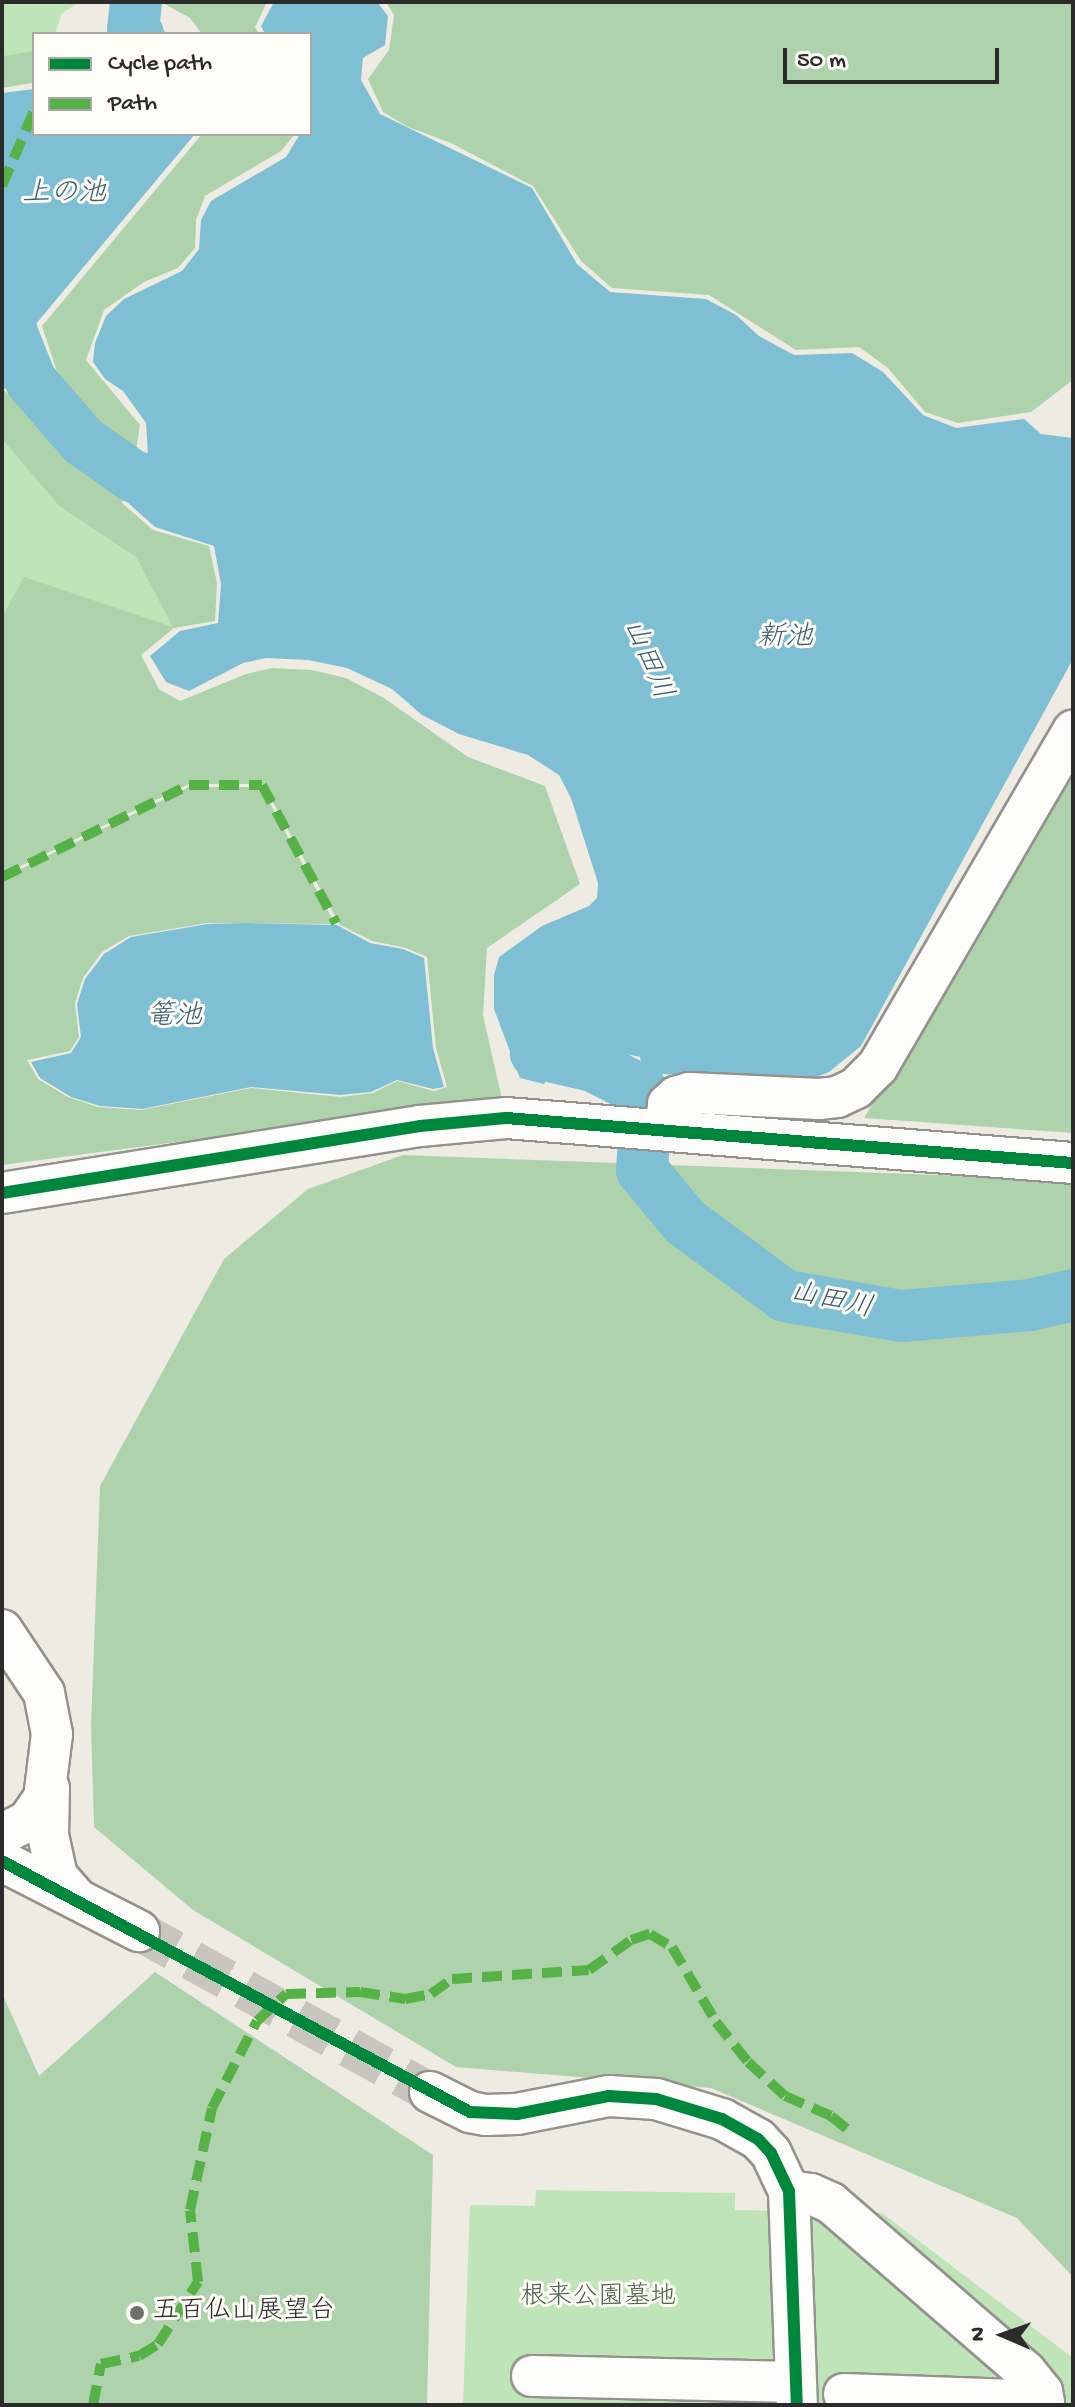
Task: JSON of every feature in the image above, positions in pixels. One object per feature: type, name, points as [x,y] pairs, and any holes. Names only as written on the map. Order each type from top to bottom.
[{"type":"street","points":[[665,1130],[668,1104],[676,1097],[689,1093],[819,1099],[837,1097],[856,1088],[878,1066],[1073,731]]},
{"type":"street","points":[[2,1193],[420,1126],[493,1119],[537,1118],[1073,1163]]},
{"type":"street","points":[[2,1630],[44,1693],[52,1734],[47,1820],[52,1854],[57,1876],[80,1901]]},
{"type":"street","points":[[2,1834],[28,1821],[37,1811],[50,1776]]},
{"type":"street","points":[[2,1861],[139,1931]]},
{"type":"street","points":[[430,2092],[470,2112],[486,2115],[517,2114],[609,2096],[679,2104],[740,2127],[758,2139],[771,2153],[789,2191],[796,2393],[604,2391],[532,2376]]},
{"type":"street","points":[[789,2191],[811,2194],[831,2203],[1026,2372],[1042,2392],[1044,2403],[844,2394]]},
{"type":"green space","points":[[2,2],[80,2],[62,13],[56,32],[32,32],[32,51],[2,56]]},
{"type":"green space","points":[[161,2],[267,2],[255,27],[258,32],[200,32],[190,18]]},
{"type":"green space","points":[[386,2],[1073,2],[1073,380],[1031,412],[958,423],[925,412],[888,368],[859,347],[796,350],[709,295],[612,288],[581,261],[533,186],[383,112],[368,79],[389,50],[394,15]]},
{"type":"green space","points":[[32,51],[32,83],[2,88],[2,56]]},
{"type":"green space","points":[[200,136],[293,136],[281,151],[205,196],[196,220],[195,248],[178,268],[144,282],[104,310],[86,360],[140,425],[136,450],[129,461],[96,439],[58,375],[42,326]]},
{"type":"green space","points":[[2,389],[127,482],[122,503],[153,530],[209,546],[217,583],[215,621],[174,628],[141,655],[159,689],[180,701],[246,674],[272,668],[312,670],[346,678],[384,698],[468,757],[545,786],[580,884],[487,948],[483,1015],[502,1099],[2,1165],[2,878],[189,787],[261,787],[335,924],[208,923],[129,936],[102,952],[83,978],[75,1003],[79,1037],[70,1051],[27,1060],[38,1079],[68,1097],[98,1107],[141,1110],[251,1088],[340,1097],[373,1093],[397,1081],[434,1091],[447,1087],[436,1048],[427,957],[406,948],[372,941],[340,925],[263,784],[189,784],[2,875],[2,617],[24,577],[173,627],[136,557],[59,506],[2,439]]},
{"type":"green space","points":[[2,439],[59,506],[136,557],[164,604],[174,628],[24,578],[2,617]]},
{"type":"green space","points":[[1073,771],[1073,1133],[864,1118]]},
{"type":"green space","points":[[403,1155],[1073,1180],[1073,2277],[1017,2218],[711,2088],[456,2067],[193,1910],[94,1827],[91,1726],[100,1486],[224,1259],[308,1189]]},
{"type":"green space","points":[[155,1972],[433,2155],[427,2405],[2,2405],[2,1993],[39,2076]]},
{"type":"green space","name":"根来公園墓地","points":[[536,2190],[735,2193],[735,2210],[882,2213],[1073,2358],[1073,2405],[463,2405],[470,2205],[535,2206]]},
{"type":"water","name":"新池","points":[[274,2],[377,2],[388,16],[385,45],[363,58],[361,80],[380,114],[532,188],[577,264],[610,292],[706,299],[736,315],[759,336],[794,355],[852,353],[883,372],[923,415],[956,428],[1024,419],[1041,434],[1073,438],[1073,659],[861,1046],[829,1072],[809,1080],[659,1074],[642,1068],[640,1057],[563,1040],[554,1044],[550,1076],[544,1084],[520,1078],[494,1009],[494,975],[499,957],[542,926],[589,906],[597,898],[598,883],[571,798],[559,775],[528,755],[459,734],[422,715],[392,689],[347,668],[308,660],[266,658],[243,663],[189,691],[166,682],[150,656],[180,631],[218,623],[221,584],[214,546],[155,527],[126,501],[148,455],[146,423],[123,391],[105,379],[93,362],[95,343],[106,316],[124,299],[182,271],[199,249],[201,220],[211,201],[286,157],[299,136],[312,136],[312,32],[264,32],[261,26]]},
{"type":"water","points":[[151,18],[165,32],[123,32],[125,25]]},
{"type":"water","name":"上の池","points":[[32,89],[32,136],[193,136],[35,325],[43,361],[5,389],[2,387],[2,93]]},
{"type":"water","name":"篭池","points":[[208,924],[337,925],[370,943],[403,949],[424,958],[433,1048],[444,1087],[433,1089],[397,1080],[371,1092],[340,1095],[251,1087],[142,1109],[100,1106],[71,1097],[40,1078],[31,1062],[71,1053],[81,1037],[77,1004],[85,979],[104,954],[131,937]]},
{"type":"waterway","name":"山田川","points":[[136,2],[133,29],[136,32]]},
{"type":"waterway","name":"山田川","points":[[8,306],[11,331],[31,381],[83,441],[134,477],[205,489]]},
{"type":"waterway","name":"山田川","points":[[561,1007],[548,1021],[536,1053],[593,1066],[641,1090],[646,1110],[642,1170],[685,1222],[785,1296],[902,1316],[1030,1305],[1073,1295]]},
{"type":"tunnel","points":[[139,1931],[430,2092]]},
{"type":"marked path","points":[[2,186],[32,116]]},
{"type":"marked path","points":[[2,877],[189,785],[262,785],[336,923]]},
{"type":"marked path","points":[[93,2405],[101,2364],[139,2356],[158,2344],[198,2282],[190,2210],[212,2108],[257,2021],[286,1994],[360,1992],[405,1999],[431,1994],[452,1979],[589,1970],[631,1940],[650,1934],[672,1947],[716,2022],[748,2062],[785,2096],[831,2116],[853,2134]]},
{"type":"cycle path","points":[[2,1193],[420,1126],[506,1118],[1073,1163]]},
{"type":"cycle path","points":[[2,1861],[470,2112],[517,2114],[609,2096],[656,2099],[722,2119],[758,2139],[771,2153],[789,2191],[797,2405]]},
{"type":"place","name":"五百仏山展望台","points":[[137,2313]]}]
